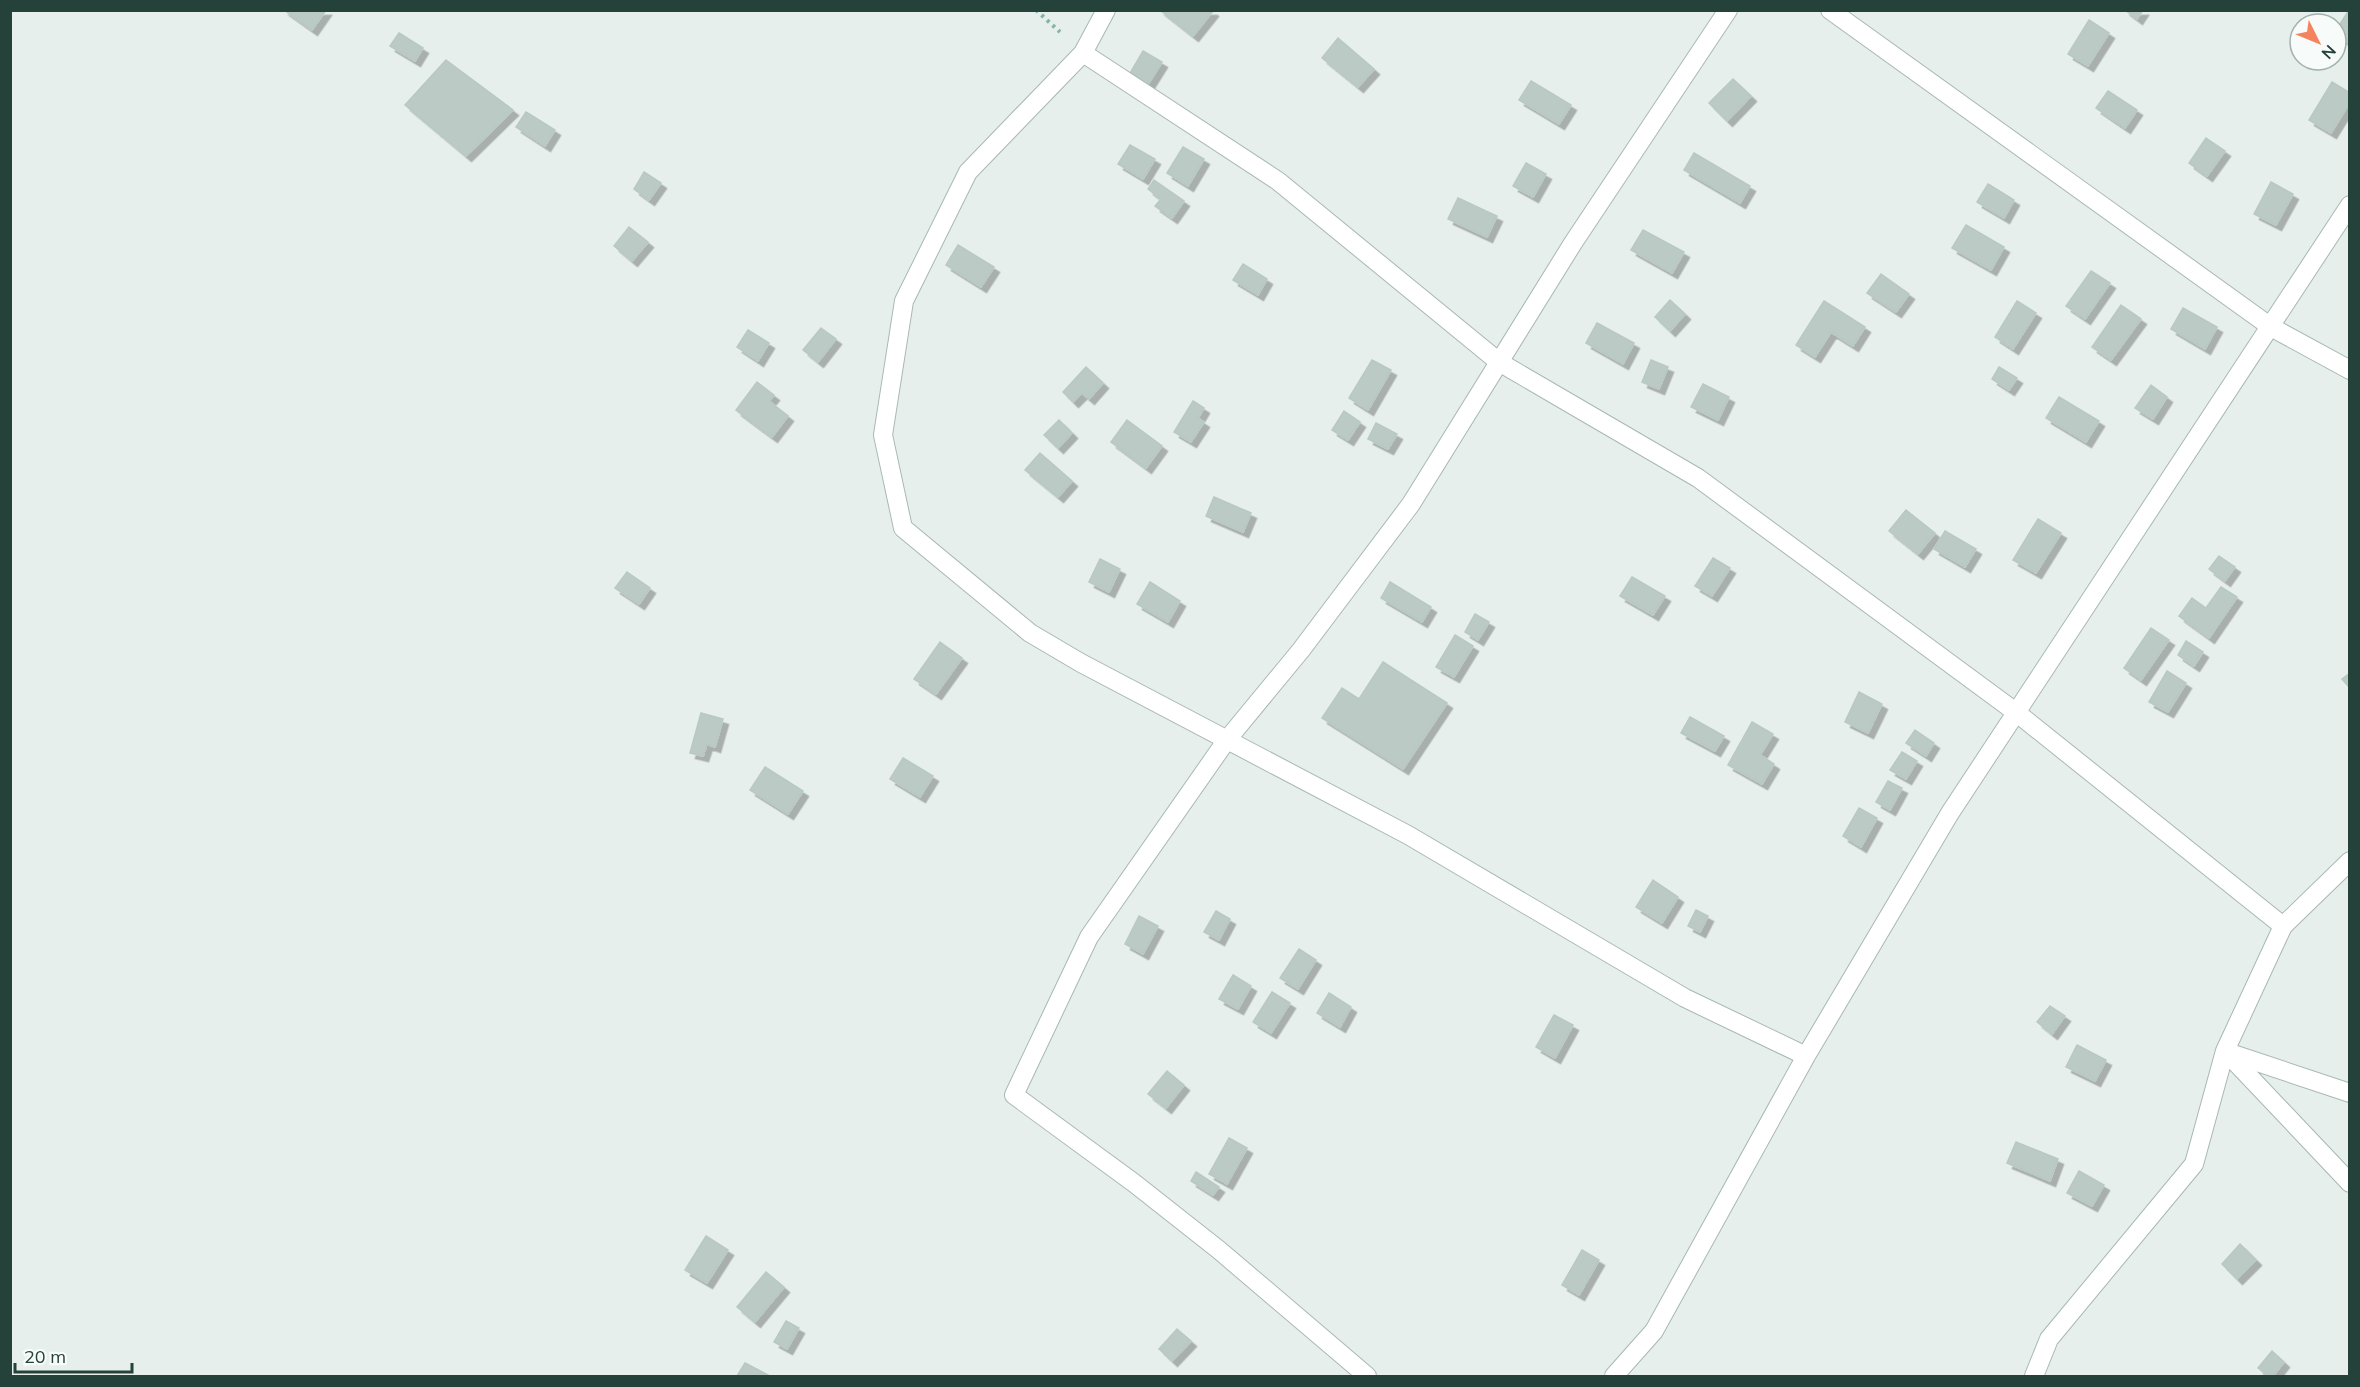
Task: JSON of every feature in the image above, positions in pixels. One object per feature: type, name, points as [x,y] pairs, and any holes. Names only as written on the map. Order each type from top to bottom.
[{"type":"street","points":[[1106,10],[1083,53],[968,172],[904,301],[883,435],[903,528],[1029,633],[1226,741],[1408,835],[1685,998],[1806,1056]]},
{"type":"street","points":[[1367,1377],[1211,1244],[1134,1183],[1014,1095],[1089,937],[1226,741],[1301,650],[1411,504],[1573,243],[1728,10]]},
{"type":"street","points":[[1830,10],[2271,327],[2349,370]]},
{"type":"street","points":[[1083,53],[1278,181],[1499,362],[1698,478],[2017,713],[2283,926]]},
{"type":"street","points":[[1614,1377],[1654,1331],[1806,1056],[1950,813],[2349,205]]},
{"type":"street","points":[[2034,1377],[2049,1339],[2194,1164],[2225,1052],[2283,926],[2349,861]]},
{"type":"street","points":[[2225,1052],[2349,1093]]},
{"type":"street","points":[[2225,1052],[2349,1183]]},
{"type":"building","points":[[284,10],[326,10],[312,30]]},
{"type":"building","points":[[1160,10],[1212,10],[1213,11],[1193,36]]},
{"type":"building","points":[[2125,10],[2143,10],[2137,19]]},
{"type":"building","points":[[2350,10],[2350,44],[2348,43],[2348,12]]},
{"type":"building","points":[[2089,20],[2109,33],[2088,66],[2068,54]]},
{"type":"building","points":[[399,33],[423,48],[415,61],[390,46]]},
{"type":"building","points":[[1338,38],[1374,69],[1358,87],[1322,58]]},
{"type":"building","points":[[1143,51],[1162,62],[1147,86],[1129,75]]},
{"type":"building","points":[[446,60],[513,110],[466,156],[405,105]]},
{"type":"building","points":[[1733,79],[1751,96],[1727,121],[1709,103]]},
{"type":"building","points":[[1531,81],[1571,105],[1559,124],[1519,100]]},
{"type":"building","points":[[2332,82],[2350,93],[2350,102],[2331,133],[2309,120]]},
{"type":"building","points":[[2108,91],[2137,110],[2125,128],[2096,108]]},
{"type":"building","points":[[526,112],[555,130],[545,146],[516,127]]},
{"type":"building","points":[[2206,138],[2225,151],[2207,176],[2189,163]]},
{"type":"building","points":[[1130,145],[1155,159],[1143,179],[1118,164]]},
{"type":"building","points":[[1183,147],[1204,159],[1188,186],[1167,173]]},
{"type":"building","points":[[1694,153],[1750,186],[1740,203],[1684,170]]},
{"type":"building","points":[[1526,163],[1546,174],[1533,197],[1513,186]]},
{"type":"building","points":[[644,172],[661,183],[649,200],[634,189]]},
{"type":"building","points":[[1154,180],[1184,201],[1172,218],[1155,206],[1161,199],[1148,189]]},
{"type":"building","points":[[2271,182],[2293,194],[2276,225],[2254,214]]},
{"type":"building","points":[[1988,184],[2014,200],[2004,218],[1977,202]]},
{"type":"building","points":[[1458,198],[1497,216],[1487,237],[1448,219]]},
{"type":"building","points":[[1966,225],[2004,247],[1991,270],[1952,248]]},
{"type":"building","points":[[629,227],[648,242],[632,261],[614,246]]},
{"type":"building","points":[[1643,230],[1684,252],[1672,273],[1631,250]]},
{"type":"building","points":[[958,245],[994,267],[981,287],[946,265]]},
{"type":"building","points":[[1243,264],[1267,279],[1258,295],[1233,280]]},
{"type":"building","points":[[2091,271],[2110,283],[2085,319],[2066,306]]},
{"type":"building","points":[[1881,274],[1909,294],[1896,312],[1867,293]]},
{"type":"building","points":[[1670,300],[1685,314],[1670,331],[1655,317]]},
{"type":"building","points":[[1824,301],[1865,327],[1853,346],[1831,332],[1815,357],[1796,345]]},
{"type":"building","points":[[2017,301],[2036,313],[2013,349],[1995,337]]},
{"type":"building","points":[[2121,305],[2141,319],[2111,360],[2092,347]]},
{"type":"building","points":[[2183,308],[2217,327],[2205,349],[2171,329]]},
{"type":"building","points":[[1597,323],[1634,343],[1623,364],[1586,343]]},
{"type":"building","points":[[821,328],[836,339],[818,362],[803,350]]},
{"type":"building","points":[[748,330],[769,343],[758,361],[737,347]]},
{"type":"building","points":[[1372,360],[1391,370],[1368,410],[1349,398]]},
{"type":"building","points":[[1651,360],[1668,367],[1659,389],[1642,382]]},
{"type":"building","points":[[1086,367],[1103,383],[1089,399],[1082,393],[1073,402],[1063,392]]},
{"type":"building","points":[[1999,367],[2017,378],[2009,390],[1992,379]]},
{"type":"building","points":[[757,382],[774,395],[769,401],[788,416],[772,437],[736,410]]},
{"type":"building","points":[[1703,384],[1729,397],[1718,420],[1691,407]]},
{"type":"building","points":[[2151,385],[2167,397],[2153,419],[2135,408]]},
{"type":"building","points":[[2059,397],[2099,421],[2086,442],[2046,418]]},
{"type":"building","points":[[1193,401],[1204,408],[1198,418],[1204,422],[1191,442],[1174,432]]},
{"type":"building","points":[[1344,411],[1360,422],[1348,440],[1332,430]]},
{"type":"building","points":[[1059,420],[1072,433],[1058,448],[1044,435]]},
{"type":"building","points":[[1127,420],[1162,446],[1146,468],[1111,442]]},
{"type":"building","points":[[1376,423],[1397,434],[1388,449],[1368,439]]},
{"type":"building","points":[[1040,453],[1072,481],[1058,497],[1025,470]]},
{"type":"building","points":[[1214,497],[1251,513],[1243,532],[1206,516]]},
{"type":"building","points":[[1906,510],[1935,533],[1918,554],[1889,531]]},
{"type":"building","points":[[2038,519],[2061,533],[2036,573],[2013,560]]},
{"type":"building","points":[[1945,531],[1976,549],[1965,567],[1934,549]]},
{"type":"building","points":[[2219,556],[2235,567],[2225,581],[2209,569]]},
{"type":"building","points":[[1713,558],[1730,568],[1712,596],[1695,586]]},
{"type":"building","points":[[1100,559],[1120,569],[1109,592],[1089,582]]},
{"type":"building","points":[[627,572],[650,588],[639,604],[615,588]]},
{"type":"building","points":[[1632,577],[1665,596],[1653,615],[1620,596]]},
{"type":"building","points":[[1150,582],[1180,601],[1168,622],[1137,604]]},
{"type":"building","points":[[1390,582],[1431,607],[1422,622],[1381,598]]},
{"type":"building","points":[[2221,587],[2237,597],[2209,638],[2179,616],[2192,598],[2206,608]]},
{"type":"building","points":[[1475,614],[1489,622],[1478,640],[1465,632]]},
{"type":"building","points":[[2151,628],[2169,640],[2141,680],[2124,668]]},
{"type":"building","points":[[1455,635],[1473,646],[1454,677],[1436,667]]},
{"type":"building","points":[[2186,641],[2203,652],[2194,666],[2178,655]]},
{"type":"building","points":[[940,642],[962,658],[936,694],[914,679]]},
{"type":"building","points":[[1383,662],[1447,703],[1403,769],[1322,718],[1342,688],[1359,699]]},
{"type":"building","points":[[2167,671],[2186,683],[2168,712],[2149,702]]},
{"type":"building","points":[[2350,673],[2350,688],[2342,679]]},
{"type":"building","points":[[1859,692],[1882,704],[1868,733],[1845,722]]},
{"type":"building","points":[[701,713],[723,719],[715,747],[707,744],[703,756],[690,753]]},
{"type":"building","points":[[1690,717],[1724,736],[1715,751],[1681,733]]},
{"type":"building","points":[[1752,722],[1773,734],[1760,755],[1774,764],[1762,784],[1728,765]]},
{"type":"building","points":[[1915,730],[1934,743],[1926,756],[1906,743]]},
{"type":"building","points":[[1902,752],[1917,761],[1906,779],[1890,770]]},
{"type":"building","points":[[903,758],[933,776],[920,797],[890,779]]},
{"type":"building","points":[[765,767],[803,791],[788,814],[750,790]]},
{"type":"building","points":[[1888,781],[1902,788],[1890,810],[1876,802]]},
{"type":"building","points":[[1859,808],[1877,818],[1861,847],[1843,836]]},
{"type":"building","points":[[1653,880],[1678,897],[1662,923],[1636,907]]},
{"type":"building","points":[[1696,910],[1708,916],[1700,932],[1688,926]]},
{"type":"building","points":[[1216,911],[1230,919],[1219,940],[1204,932]]},
{"type":"building","points":[[1139,916],[1158,926],[1143,954],[1125,944]]},
{"type":"building","points":[[1299,949],[1316,960],[1298,989],[1280,978]]},
{"type":"building","points":[[1233,975],[1251,986],[1238,1009],[1219,999]]},
{"type":"building","points":[[1272,992],[1290,1003],[1271,1033],[1253,1022]]},
{"type":"building","points":[[1329,993],[1351,1007],[1340,1027],[1317,1013]]},
{"type":"building","points":[[2050,1006],[2065,1016],[2052,1034],[2037,1022]]},
{"type":"building","points":[[1554,1015],[1573,1025],[1555,1058],[1536,1047]]},
{"type":"building","points":[[2077,1045],[2106,1060],[2095,1081],[2066,1067]]},
{"type":"building","points":[[1167,1071],[1184,1085],[1166,1108],[1148,1094]]},
{"type":"building","points":[[1229,1138],[1247,1148],[1227,1184],[1209,1174]]},
{"type":"building","points":[[2016,1142],[2058,1159],[2050,1181],[2007,1163]]},
{"type":"building","points":[[2079,1171],[2104,1185],[2092,1206],[2067,1193]]},
{"type":"building","points":[[1196,1172],[1219,1187],[1213,1195],[1191,1181]]},
{"type":"building","points":[[706,1236],[728,1250],[707,1283],[685,1270]]},
{"type":"building","points":[[2240,1244],[2256,1260],[2237,1279],[2222,1264]]},
{"type":"building","points":[[1582,1250],[1599,1260],[1579,1295],[1562,1285]]},
{"type":"building","points":[[766,1272],[784,1287],[755,1322],[737,1307]]},
{"type":"building","points":[[786,1321],[799,1328],[787,1349],[774,1342]]},
{"type":"building","points":[[1177,1329],[1191,1341],[1172,1361],[1159,1349]]},
{"type":"building","points":[[2272,1351],[2284,1362],[2273,1376],[2268,1376],[2258,1368]]},
{"type":"building","points":[[745,1363],[768,1375],[737,1376]]}]
